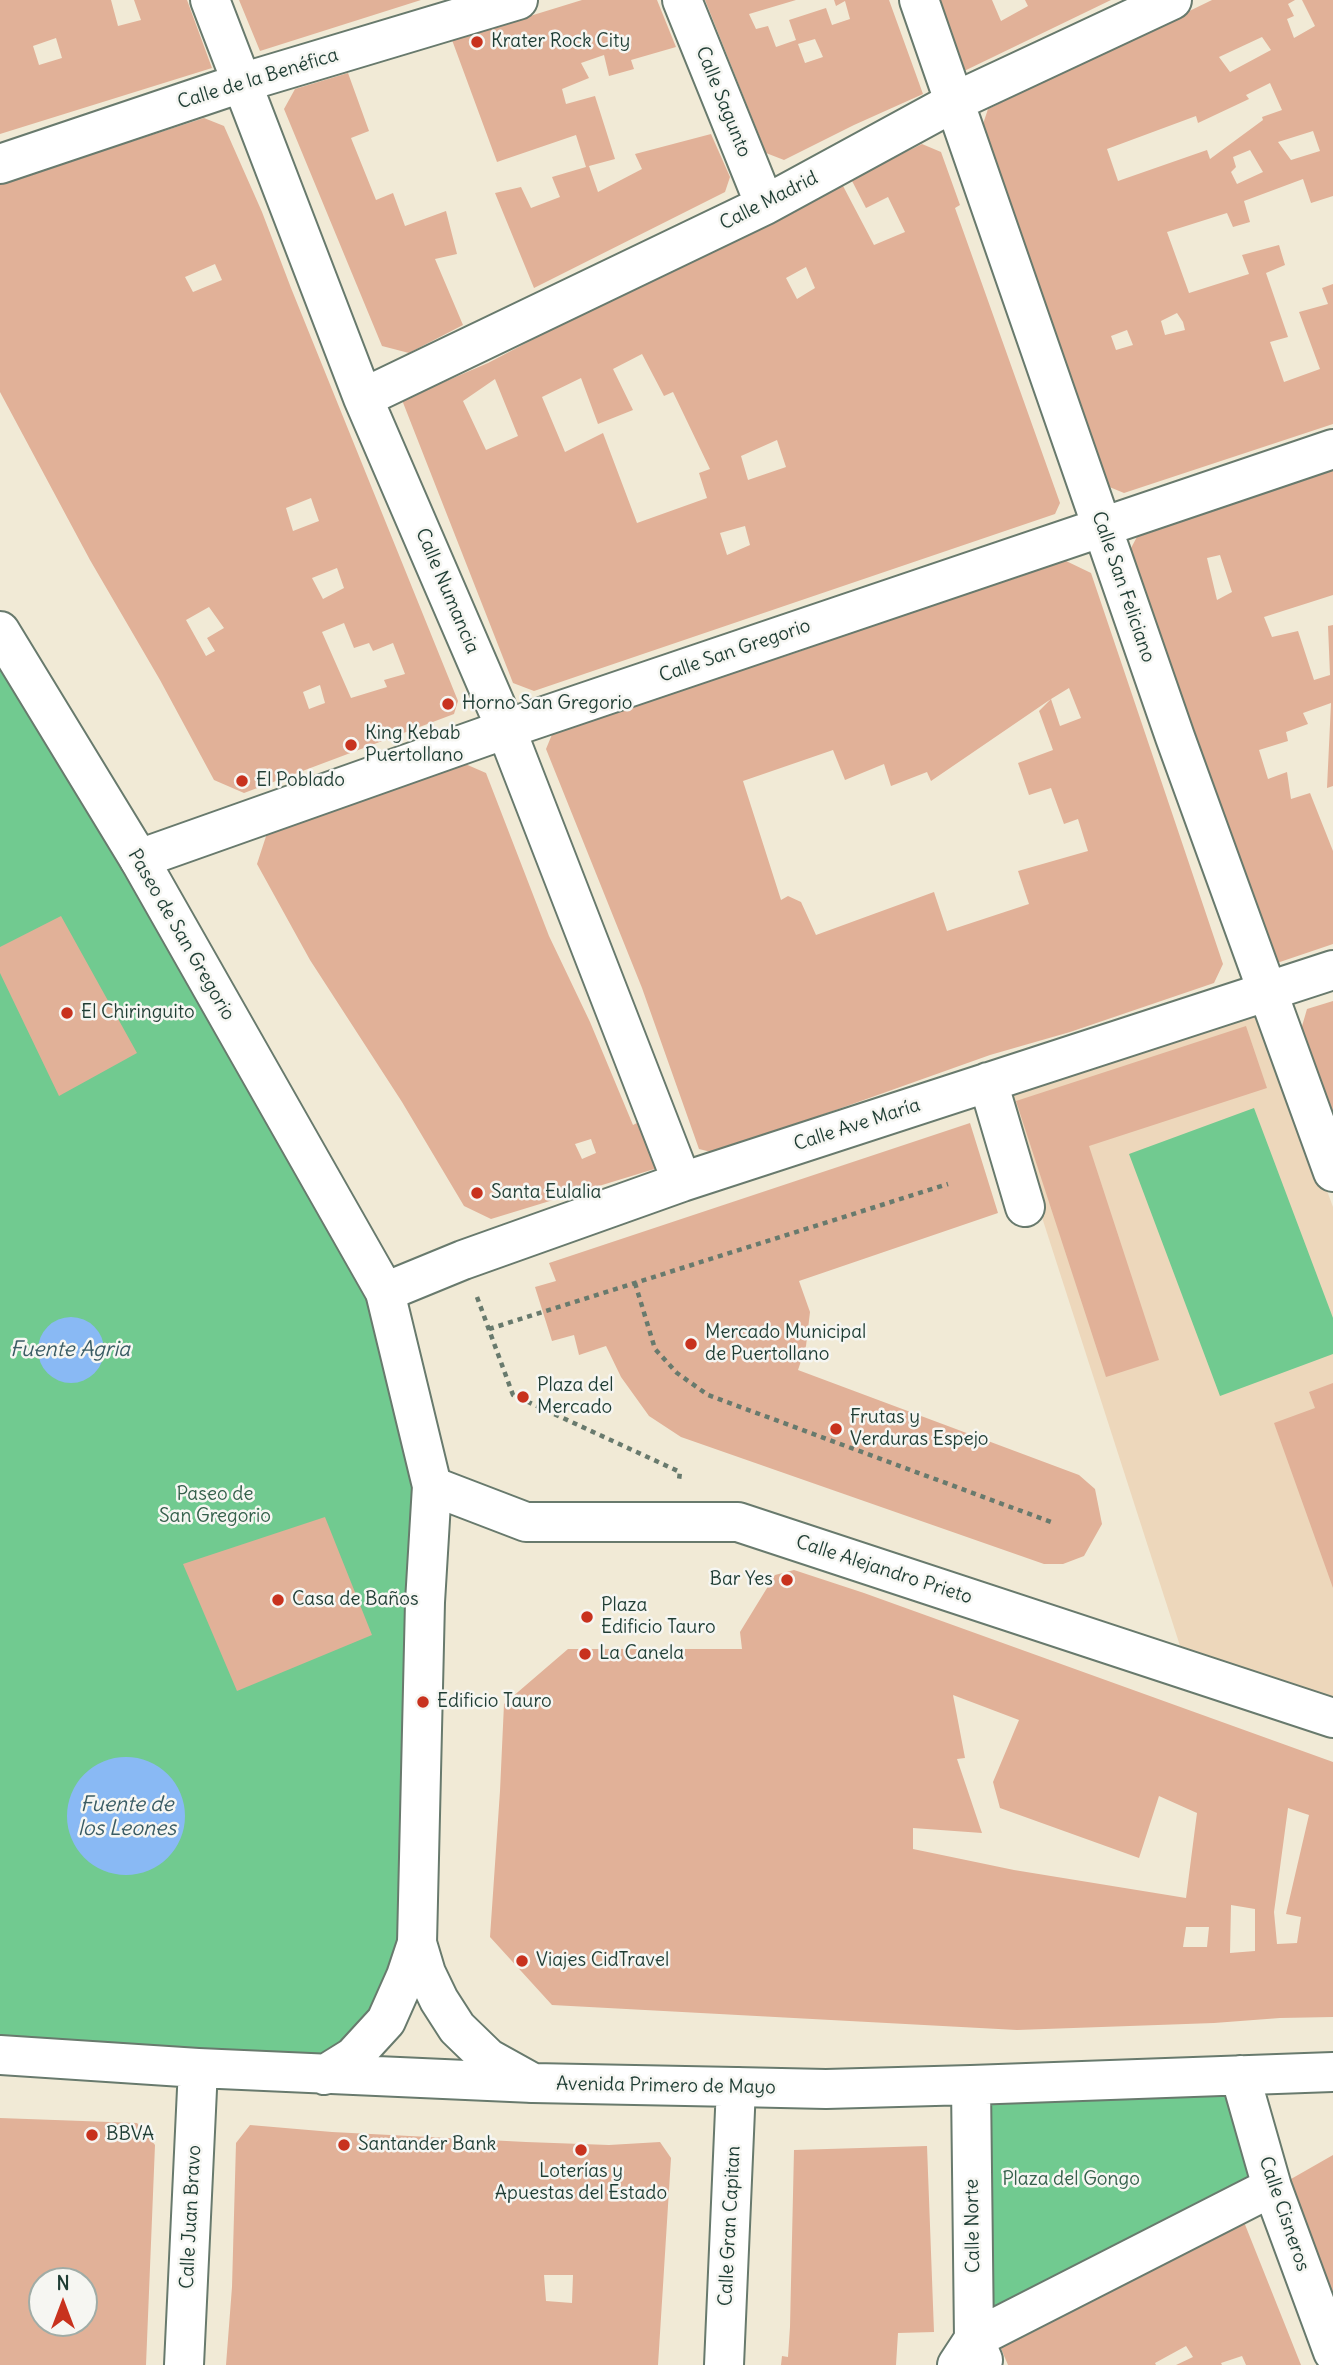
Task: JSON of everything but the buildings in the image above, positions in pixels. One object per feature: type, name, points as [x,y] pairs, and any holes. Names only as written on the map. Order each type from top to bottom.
[{"type":"street","name":"Calle Numancia","points":[[210,0],[363,398],[506,729],[682,1182]]},
{"type":"street","name":"Calle de la Benéfica","points":[[0,164],[241,83],[518,0]]},
{"type":"street","name":"Calle Sagunto","points":[[681,0],[765,205]]},
{"type":"street","name":"Calle San Feliciano","points":[[919,0],[1175,737],[1333,1172]]},
{"type":"street","name":"Calle Madrid","points":[[363,398],[765,205],[956,102],[1172,0]]},
{"type":"street","name":"Calle San Gregorio","points":[[139,859],[506,729],[1333,449]]},
{"type":"street","name":"Paseo de San Gregorio","points":[[0,631],[139,859],[385,1292],[432,1486],[425,1602],[416,1943],[406,1976],[386,2021],[353,2057],[324,2075]]},
{"type":"street","name":"Calle Ave María","points":[[385,1292],[464,1260],[682,1182],[1333,970]]},
{"type":"street","points":[[988,1082],[1025,1207]]},
{"type":"street","name":"Calle Alejandro Prieto","points":[[432,1486],[526,1522],[738,1522],[1331,1716]]},
{"type":"street","name":"Paseo de San Gregorio","points":[[416,1943],[439,2000],[457,2028],[488,2058],[533,2083]]},
{"type":"street","name":"Avenida Primero de Mayo","points":[[0,2055],[324,2075],[533,2083],[825,2089],[1333,2072]]},
{"type":"street","name":"Calle Juan Bravo","points":[[184,2365],[198,2068]]},
{"type":"street","name":"Calle Cisneros","points":[[1240,2075],[1272,2187],[1333,2352]]},
{"type":"street","name":"Calle Norte","points":[[971,2085],[972,2356]]},
{"type":"street","name":"Calle Gran Capitan","points":[[724,2365],[736,2087]]},
{"type":"street","points":[[972,2356],[1272,2187]]},
{"type":"path","points":[[489,1329],[948,1184]]},
{"type":"path","points":[[464,1260],[513,1395],[680,1472],[678,1522]]},
{"type":"path","points":[[635,1283],[655,1349],[677,1373],[708,1395],[1051,1522]]},
{"type":"shaded area","points":[[1259,1006],[1333,1207],[1333,1699],[1182,1652],[1000,1087]]},
{"type":"green space","name":"Paseo de San Gregorio","points":[[0,631],[335,1206],[432,1486],[417,1943],[353,2057],[0,2056]]},
{"type":"green space","points":[[1254,1108],[1333,1318],[1333,1354],[1220,1396],[1129,1154]]},
{"type":"green space","name":"Plaza del Gongo","points":[[1240,2075],[1272,2187],[974,2339],[971,2085]]},
{"type":"water","name":"Fuente Agria","points":[[71,1317],[94,1327],[104,1350],[94,1373],[71,1383],[48,1373],[38,1350],[48,1327]]},
{"type":"water","name":"Fuente de los Leones","points":[[126,1757],[149,1761],[168,1774],[181,1793],[185,1816],[181,1839],[168,1858],[149,1871],[126,1875],[103,1871],[84,1858],[71,1839],[67,1816],[71,1793],[84,1774],[103,1761]]},
{"type":"place","name":"Krater Rock City","points":[[477,42]]},
{"type":"place","name":"Horno San Gregorio","points":[[448,704]]},
{"type":"place","name":"King Kebab Puertollano","points":[[351,745]]},
{"type":"place","name":"El Poblado","points":[[242,781]]},
{"type":"place","name":"El Chiringuito","points":[[67,1013]]},
{"type":"place","name":"Santa Eulalia","points":[[477,1193]]},
{"type":"place","name":"Mercado Municipal de Puertollano","points":[[691,1344]]},
{"type":"place","name":"Plaza del Mercado","points":[[523,1397]]},
{"type":"place","name":"Frutas y Verduras Espejo","points":[[836,1429]]},
{"type":"place","name":"Bar Yes","points":[[787,1580]]},
{"type":"place","name":"Casa de Baños","points":[[278,1600]]},
{"type":"place","name":"Plaza Edificio Tauro","points":[[587,1617]]},
{"type":"place","name":"La Canela","points":[[585,1654]]},
{"type":"place","name":"Edificio Tauro","points":[[423,1702]]},
{"type":"place","name":"Viajes CidTravel","points":[[522,1961]]},
{"type":"place","name":"BBVA","points":[[92,2135]]},
{"type":"place","name":"Santander Bank","points":[[344,2145]]},
{"type":"place","name":"Loterías y Apuestas del Estado","points":[[581,2150]]}]
